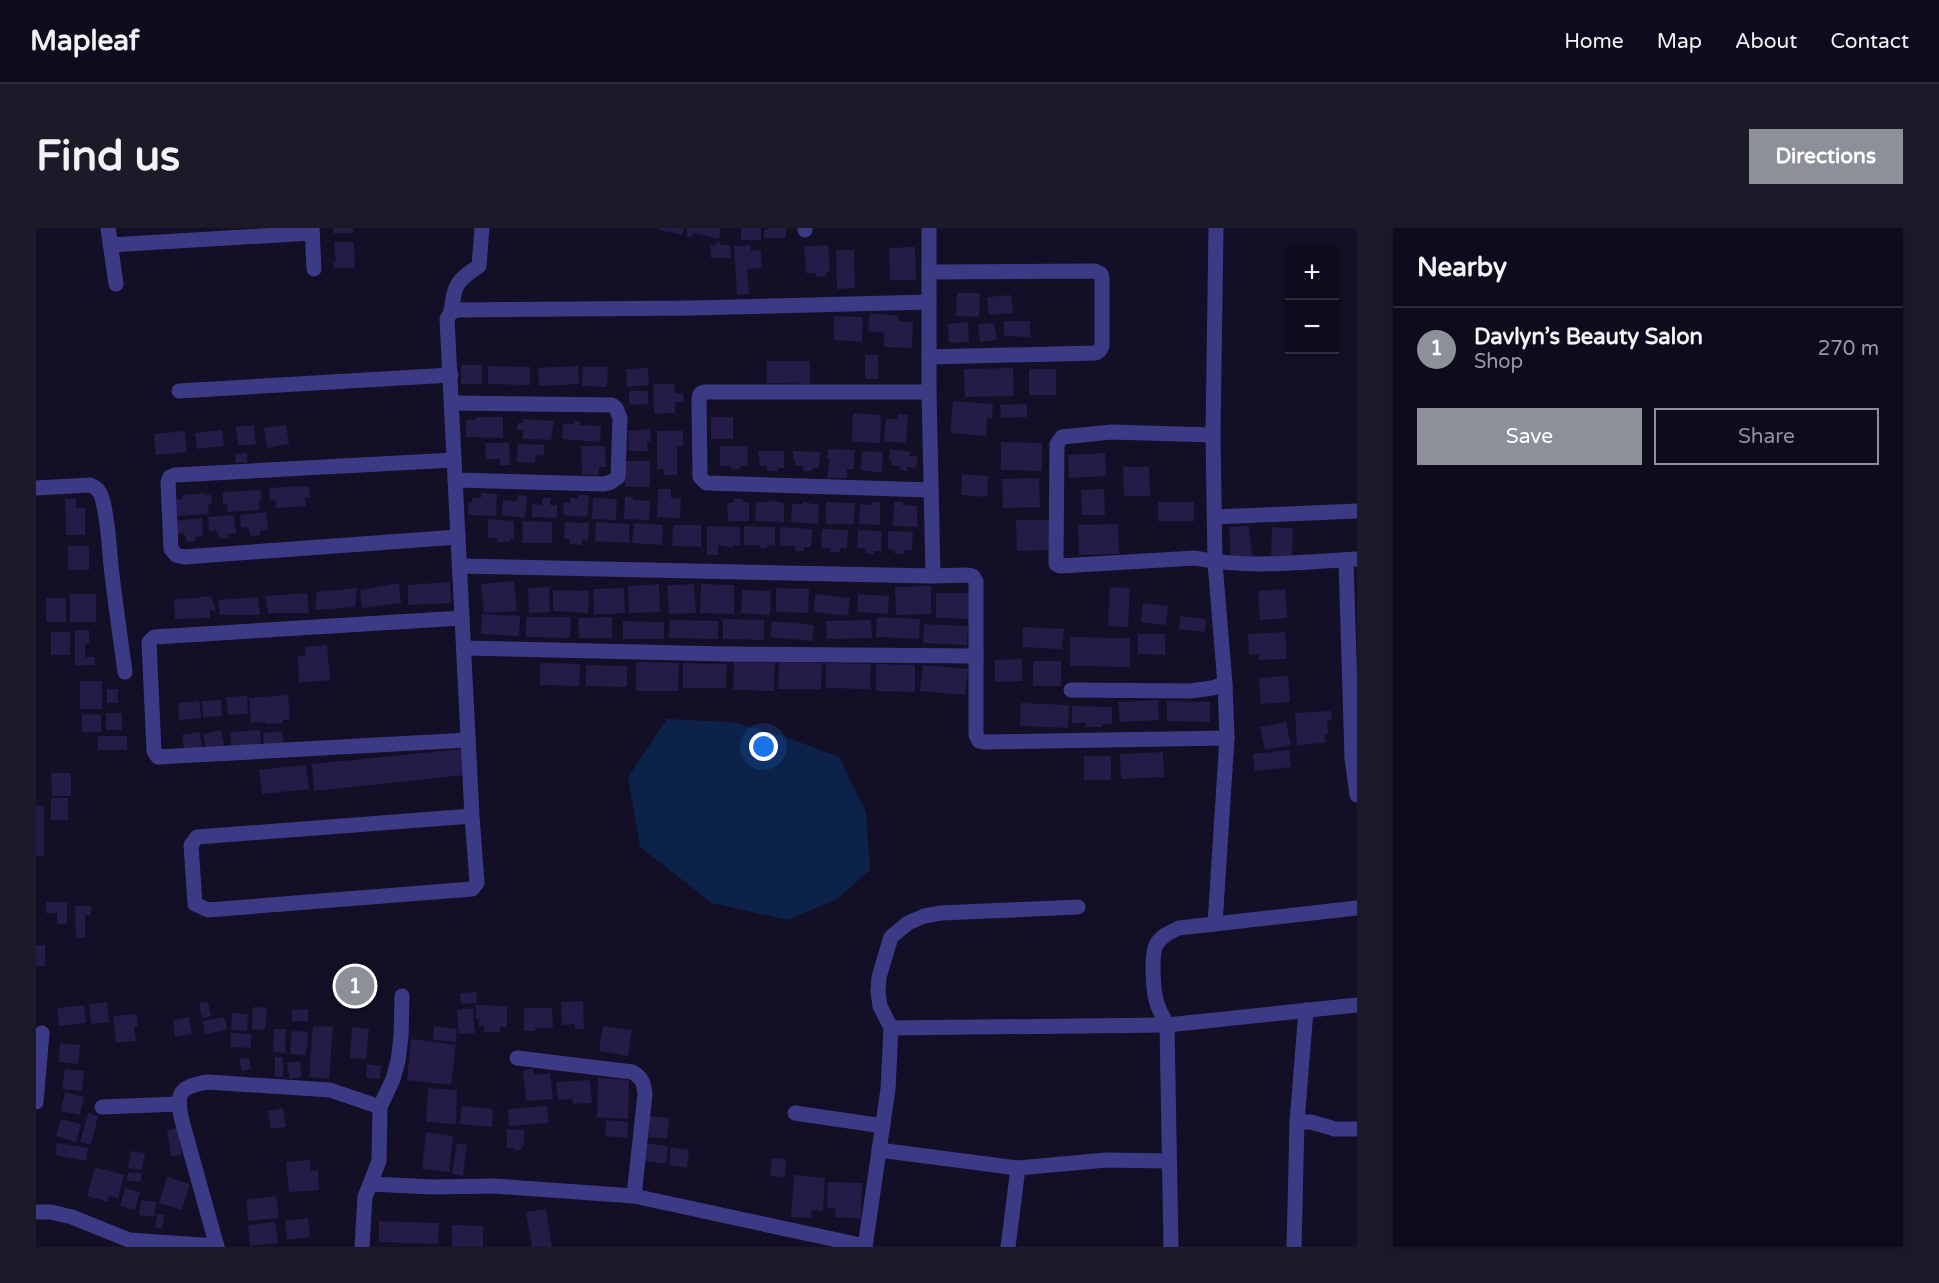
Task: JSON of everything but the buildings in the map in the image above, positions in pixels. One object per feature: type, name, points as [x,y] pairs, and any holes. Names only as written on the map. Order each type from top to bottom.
[{"type":"street","points":[[108,228],[116,284]]},
{"type":"street","points":[[472,816],[197,837],[191,845],[195,904],[208,910],[472,889],[477,883],[447,319],[451,312],[454,286],[479,266],[482,228]]},
{"type":"street","points":[[929,228],[929,392],[933,576]]},
{"type":"street","points":[[1215,924],[1227,738],[1215,563],[1213,435],[1216,228]]},
{"type":"street","points":[[110,245],[210,234],[312,231],[314,269]]},
{"type":"street","points":[[929,272],[1095,271],[1101,274],[1102,279],[1101,346],[1096,353],[929,357]]},
{"type":"street","points":[[451,312],[459,310],[693,308],[929,302]]},
{"type":"street","points":[[179,392],[451,375]]},
{"type":"street","points":[[929,392],[704,392],[700,394],[699,399],[700,477],[706,483],[931,490]]},
{"type":"street","points":[[453,403],[612,405],[616,408],[620,418],[618,477],[611,482],[604,484],[455,480]]},
{"type":"street","points":[[1213,435],[1111,432],[1062,437],[1057,444],[1056,561],[1060,566],[1195,558],[1215,563],[1284,564],[1351,559],[1352,758],[1357,795]]},
{"type":"street","points":[[454,460],[175,475],[170,477],[168,482],[171,549],[176,555],[184,557],[458,537]]},
{"type":"street","points":[[36,488],[90,485],[95,486],[102,497],[125,672]]},
{"type":"street","points":[[1215,517],[1357,511]]},
{"type":"street","points":[[460,566],[973,576],[976,581],[976,735],[979,741],[1227,738]]},
{"type":"street","points":[[462,618],[154,637],[149,642],[149,653],[154,751],[158,757],[468,740]]},
{"type":"street","points":[[464,648],[726,654],[976,656]]},
{"type":"street","points":[[1071,690],[1190,691],[1225,684]]},
{"type":"street","points":[[370,1184],[433,1187],[494,1186],[634,1196],[865,1247],[888,1089],[891,1028],[880,1006],[878,992],[879,977],[891,937],[908,923],[924,916],[941,913],[1078,907]]},
{"type":"street","points":[[1171,1247],[1167,1026],[1156,1002],[1154,988],[1156,944],[1164,934],[1179,928],[1357,908]]},
{"type":"street","points":[[362,1247],[365,1197],[379,1161],[380,1107],[393,1079],[398,1061],[402,996]]},
{"type":"street","points":[[891,1028],[1167,1026],[1357,1005]]},
{"type":"street","points":[[1294,1247],[1297,1122],[1306,1010]]},
{"type":"street","points":[[36,1102],[42,1033]]},
{"type":"street","points":[[517,1058],[632,1071],[639,1075],[645,1094],[634,1196]]},
{"type":"street","points":[[36,1212],[72,1216],[129,1240],[217,1246],[178,1104],[182,1090],[190,1085],[208,1082],[330,1090],[380,1107]]},
{"type":"street","points":[[102,1107],[178,1104]]},
{"type":"street","points":[[795,1113],[883,1126]]},
{"type":"street","points":[[1297,1122],[1311,1122],[1335,1129],[1357,1129]]},
{"type":"street","points":[[879,1150],[1018,1168],[1106,1160],[1168,1161]]},
{"type":"street","points":[[1008,1247],[1018,1168]]},
{"type":"water","points":[[667,719],[732,722],[786,737],[839,757],[866,812],[870,870],[837,899],[788,920],[712,903],[640,847],[628,777]]},
{"type":"place","name":"Davlyn’s Beauty Salon","points":[[355,986]]}]
